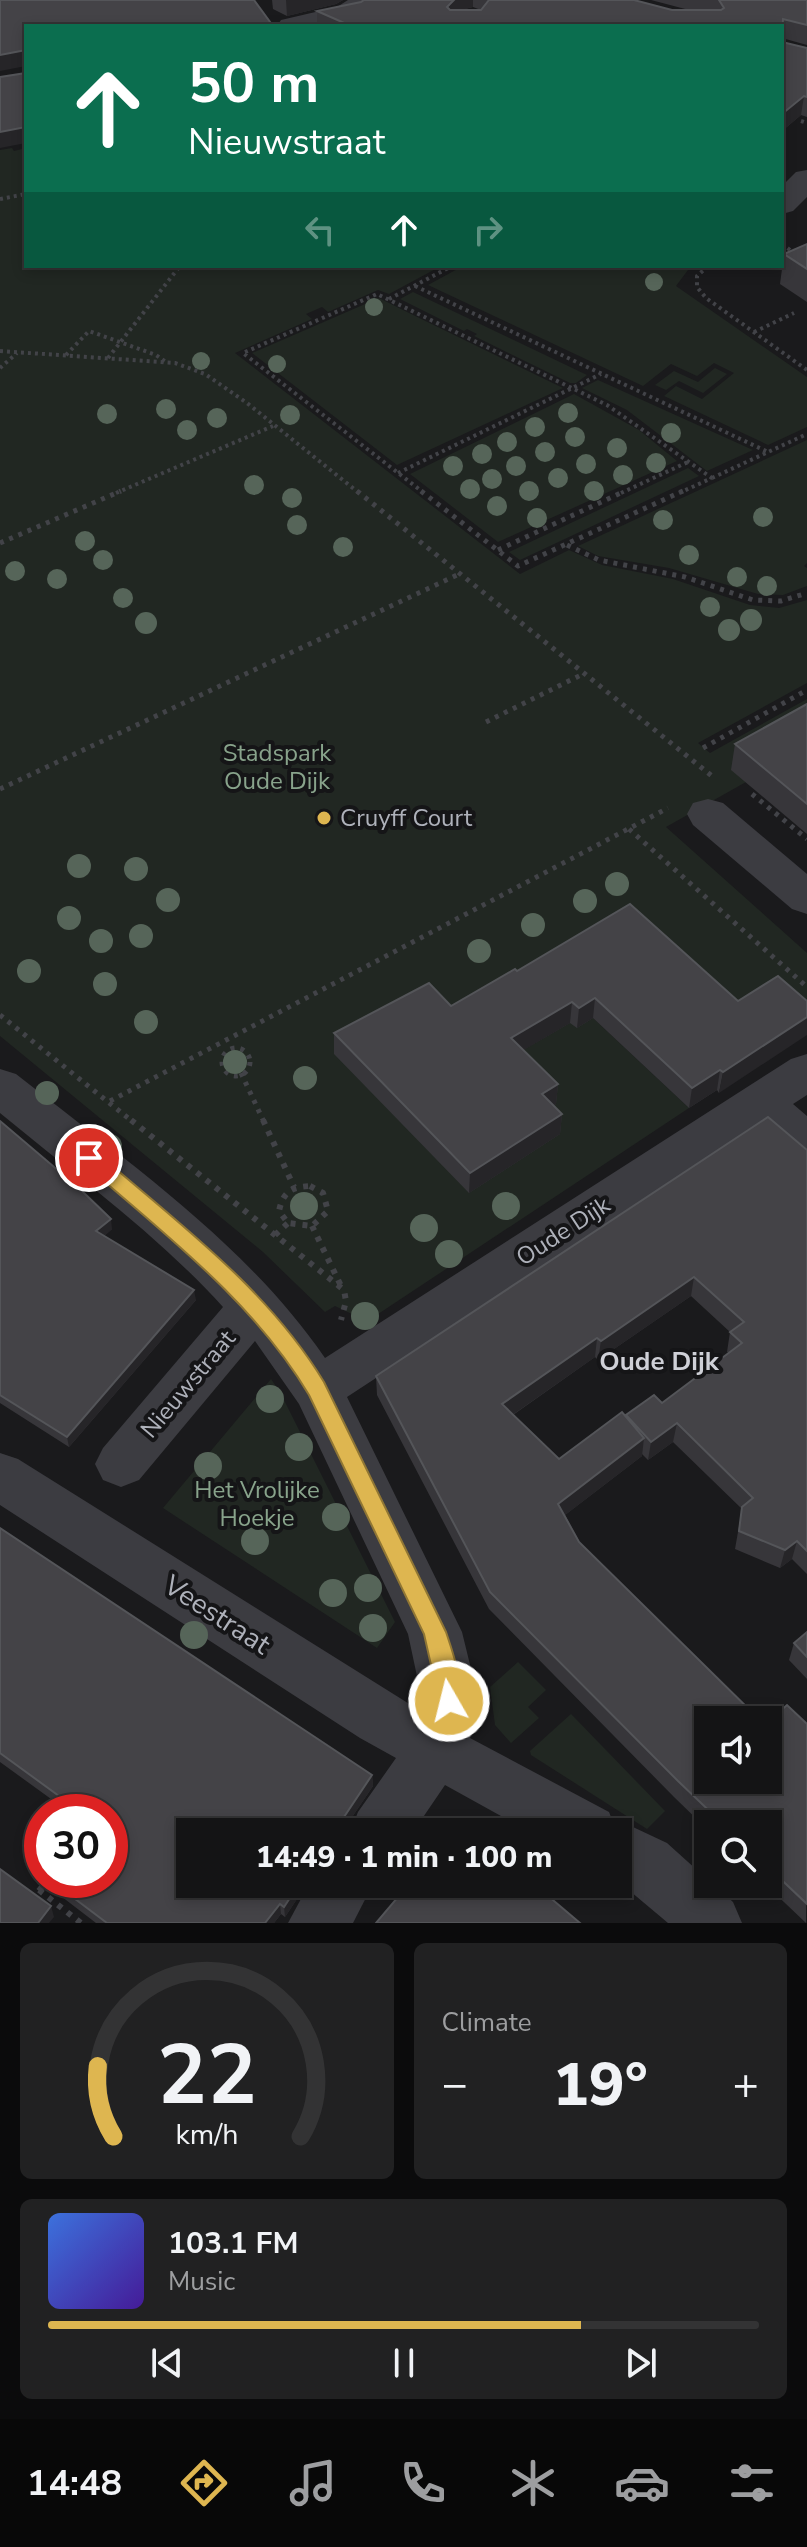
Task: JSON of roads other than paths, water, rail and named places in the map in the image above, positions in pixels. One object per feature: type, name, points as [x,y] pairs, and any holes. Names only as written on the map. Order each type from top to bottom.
[{"type":"street","points":[[289,22],[364,12]]},
{"type":"street","points":[[699,800],[807,898]]},
{"type":"street","name":"Oude Dijk","points":[[317,1388],[362,1362],[807,1072]]},
{"type":"street","name":"Nieuwstraat","points":[[0,1087],[157,1215],[255,1305],[283,1338],[317,1388],[435,1632],[443,1657],[449,1701],[448,1724],[436,1748],[388,1818]]},
{"type":"street","points":[[760,1103],[807,1143]]},
{"type":"street","name":"Nieuwstraat","points":[[121,1464],[255,1305]]},
{"type":"street","name":"Veestraat","points":[[0,1476],[380,1719],[563,1818]]},
{"type":"street","points":[[632,1856],[646,1864],[712,1923]]},
{"type":"street","points":[[318,1923],[335,1898]]},
{"type":"place","name":"Cruyff Court","points":[[324,818]]},
{"type":"district","name":"Oude Dijk","points":[[659,1361]]},
{"type":"park label","name":"Stadspark Oude Dijk","points":[[277,767]]},
{"type":"park label","name":"Het Vrolijke Hoekje","points":[[257,1504]]}]
